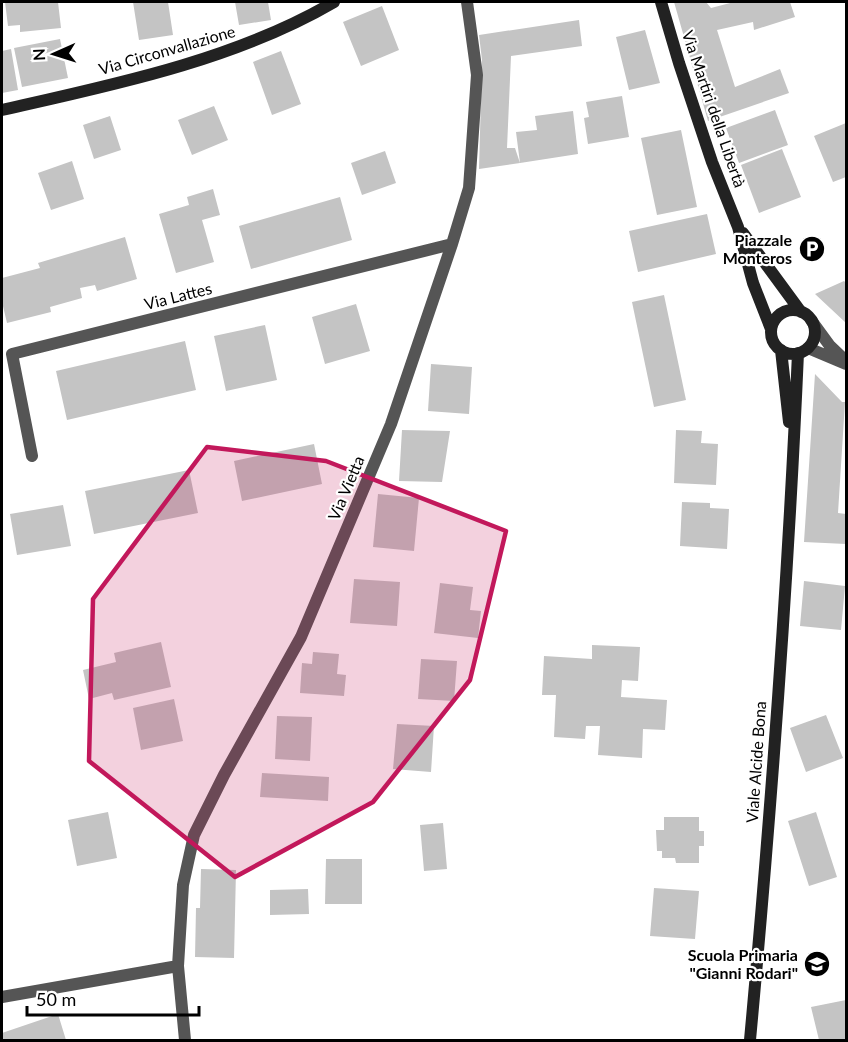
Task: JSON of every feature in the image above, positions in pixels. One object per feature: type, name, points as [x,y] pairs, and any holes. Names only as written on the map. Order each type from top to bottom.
[{"type":"street","name":"Via Circonvallazione","points":[[2,110],[168,69],[223,52],[263,38],[334,2]]},
{"type":"street","name":"Via Vietta","points":[[185,1041],[177,966],[183,885],[194,835],[224,775],[301,637],[391,424],[452,244],[468,188],[477,75],[467,2]]},
{"type":"street","name":"Via Martiri della Libertà","points":[[661,2],[712,162],[738,227],[753,283],[771,329]]},
{"type":"street","name":"Via Martiri della Libertà","points":[[738,227],[806,316]]},
{"type":"street","name":"Via Lattes","points":[[32,456],[12,354],[452,244]]},
{"type":"street","points":[[788,311],[806,316],[846,363],[803,350],[788,353],[781,350],[773,341],[771,329],[773,323],[782,313],[788,311]]},
{"type":"street","points":[[803,350],[815,334],[806,316]]},
{"type":"street","name":"Viale Alcide Bona","points":[[781,350],[792,486]]},
{"type":"street","name":"Viale Alcide Bona","points":[[750,1041],[763,902],[803,350]]},
{"type":"street","points":[[2,997],[177,966]]},
{"type":"highlighted area","points":[[207,447],[326,461],[506,531],[470,680],[373,802],[235,877],[89,761],[93,599]]},
{"type":"building","points":[[5,2],[58,2],[61,28],[20,32],[20,25],[8,26]]},
{"type":"building","points":[[133,2],[168,2],[173,35],[139,40]]},
{"type":"building","points":[[235,2],[268,2],[271,20],[239,25]]},
{"type":"building","points":[[674,2],[706,2],[711,8],[734,2],[790,2],[795,17],[754,30],[753,22],[717,30],[735,87],[780,69],[789,93],[708,121]]},
{"type":"building","points":[[382,6],[399,50],[361,66],[343,22]]},
{"type":"building","points":[[579,20],[582,46],[511,56],[507,148],[515,148],[520,163],[479,169],[482,60],[479,35]]},
{"type":"building","points":[[645,30],[660,83],[629,90],[616,37]]},
{"type":"building","points":[[60,39],[68,78],[22,87],[14,48]]},
{"type":"building","points":[[11,49],[18,90],[2,93],[2,51]]},
{"type":"building","points":[[281,51],[301,104],[272,115],[253,62]]},
{"type":"building","points":[[622,96],[629,137],[588,144],[584,118],[589,117],[586,102]]},
{"type":"building","points":[[214,106],[228,140],[192,155],[178,120]]},
{"type":"building","points":[[775,110],[788,145],[739,163],[726,128]]},
{"type":"building","points":[[573,111],[578,154],[520,163],[516,132],[537,130],[535,116]]},
{"type":"building","points":[[110,116],[121,150],[94,159],[83,125]]},
{"type":"building","points":[[846,123],[846,177],[833,182],[814,136]]},
{"type":"building","points":[[681,130],[697,207],[657,215],[641,138]]},
{"type":"building","points":[[782,149],[801,197],[759,213],[741,165]]},
{"type":"building","points":[[385,151],[396,183],[362,195],[351,163]]},
{"type":"building","points":[[72,161],[84,199],[51,210],[38,173]]},
{"type":"building","points":[[213,189],[220,215],[202,220],[214,262],[176,273],[159,214],[189,205],[187,197]]},
{"type":"building","points":[[340,197],[352,240],[251,269],[239,226]]},
{"type":"building","points":[[707,214],[716,254],[638,272],[629,231]]},
{"type":"building","points":[[125,237],[137,279],[97,291],[95,285],[80,288],[82,298],[50,307],[51,312],[7,323],[2,302],[2,278],[40,268],[38,263]]},
{"type":"building","points":[[844,281],[846,283],[846,323],[815,294]]},
{"type":"building","points":[[664,295],[686,400],[654,407],[632,302]]},
{"type":"building","points":[[356,304],[370,351],[325,364],[312,317]]},
{"type":"building","points":[[265,325],[277,380],[226,391],[214,336]]},
{"type":"building","points":[[185,341],[196,390],[67,420],[56,371]]},
{"type":"building","points":[[431,364],[472,367],[469,414],[428,411]]},
{"type":"building","points":[[815,374],[842,402],[845,402],[838,513],[846,514],[846,544],[804,542]]},
{"type":"building","points":[[402,430],[450,431],[442,482],[399,481]]},
{"type":"building","points":[[676,430],[702,431],[701,443],[718,444],[716,485],[674,483]]},
{"type":"building","points":[[314,444],[322,484],[242,501],[234,461]]},
{"type":"building","points":[[189,470],[198,513],[94,534],[85,491]]},
{"type":"building","points":[[378,494],[419,498],[414,551],[373,547]]},
{"type":"building","points":[[682,502],[710,503],[710,508],[729,509],[727,549],[680,546]]},
{"type":"building","points":[[63,505],[71,546],[17,555],[10,514]]},
{"type":"building","points":[[354,579],[400,582],[397,626],[350,623]]},
{"type":"building","points":[[804,581],[845,586],[841,630],[800,626]]},
{"type":"building","points":[[440,583],[473,587],[470,610],[481,611],[478,638],[434,633]]},
{"type":"building","points":[[161,642],[171,687],[114,700],[112,693],[89,699],[83,670],[116,662],[114,653]]},
{"type":"building","points":[[592,645],[640,647],[638,681],[622,680],[621,697],[667,700],[665,730],[643,729],[642,758],[598,755],[600,726],[586,726],[585,739],[554,737],[556,695],[542,695],[544,656],[592,659]]},
{"type":"building","points":[[313,652],[339,654],[337,674],[346,675],[344,696],[300,693],[302,663],[312,664]]},
{"type":"building","points":[[421,659],[457,661],[454,701],[418,699]]},
{"type":"building","points":[[174,699],[183,741],[141,750],[133,708]]},
{"type":"building","points":[[826,715],[843,758],[806,772],[790,728]]},
{"type":"building","points":[[277,716],[312,717],[310,761],[275,759]]},
{"type":"building","points":[[397,724],[434,726],[431,772],[393,769]]},
{"type":"building","points":[[262,773],[329,777],[328,801],[260,797]]},
{"type":"building","points":[[108,812],[117,858],[77,866],[68,820]]},
{"type":"building","points":[[816,812],[837,877],[809,886],[788,821]]},
{"type":"building","points":[[664,817],[699,817],[699,831],[704,831],[704,846],[699,846],[699,863],[676,863],[675,858],[662,858],[662,851],[657,851],[656,830],[664,830]]},
{"type":"building","points":[[443,823],[447,869],[424,871],[420,825]]},
{"type":"building","points":[[326,859],[362,859],[362,904],[325,904]]},
{"type":"building","points":[[201,869],[236,870],[234,958],[195,957],[196,908],[200,908]]},
{"type":"building","points":[[654,888],[699,891],[695,939],[650,936]]},
{"type":"building","points":[[308,889],[309,914],[270,915],[270,890]]},
{"type":"building","points":[[846,1000],[846,1040],[819,1040],[811,1007]]},
{"type":"building","points":[[58,1014],[66,1040],[2,1040],[2,1033]]},
{"type":"place","name":"Piazzale Monteros","points":[[812,249]]},
{"type":"place","name":"Scuola Primaria \"Gianni Rodari\"","points":[[817,964]]}]
